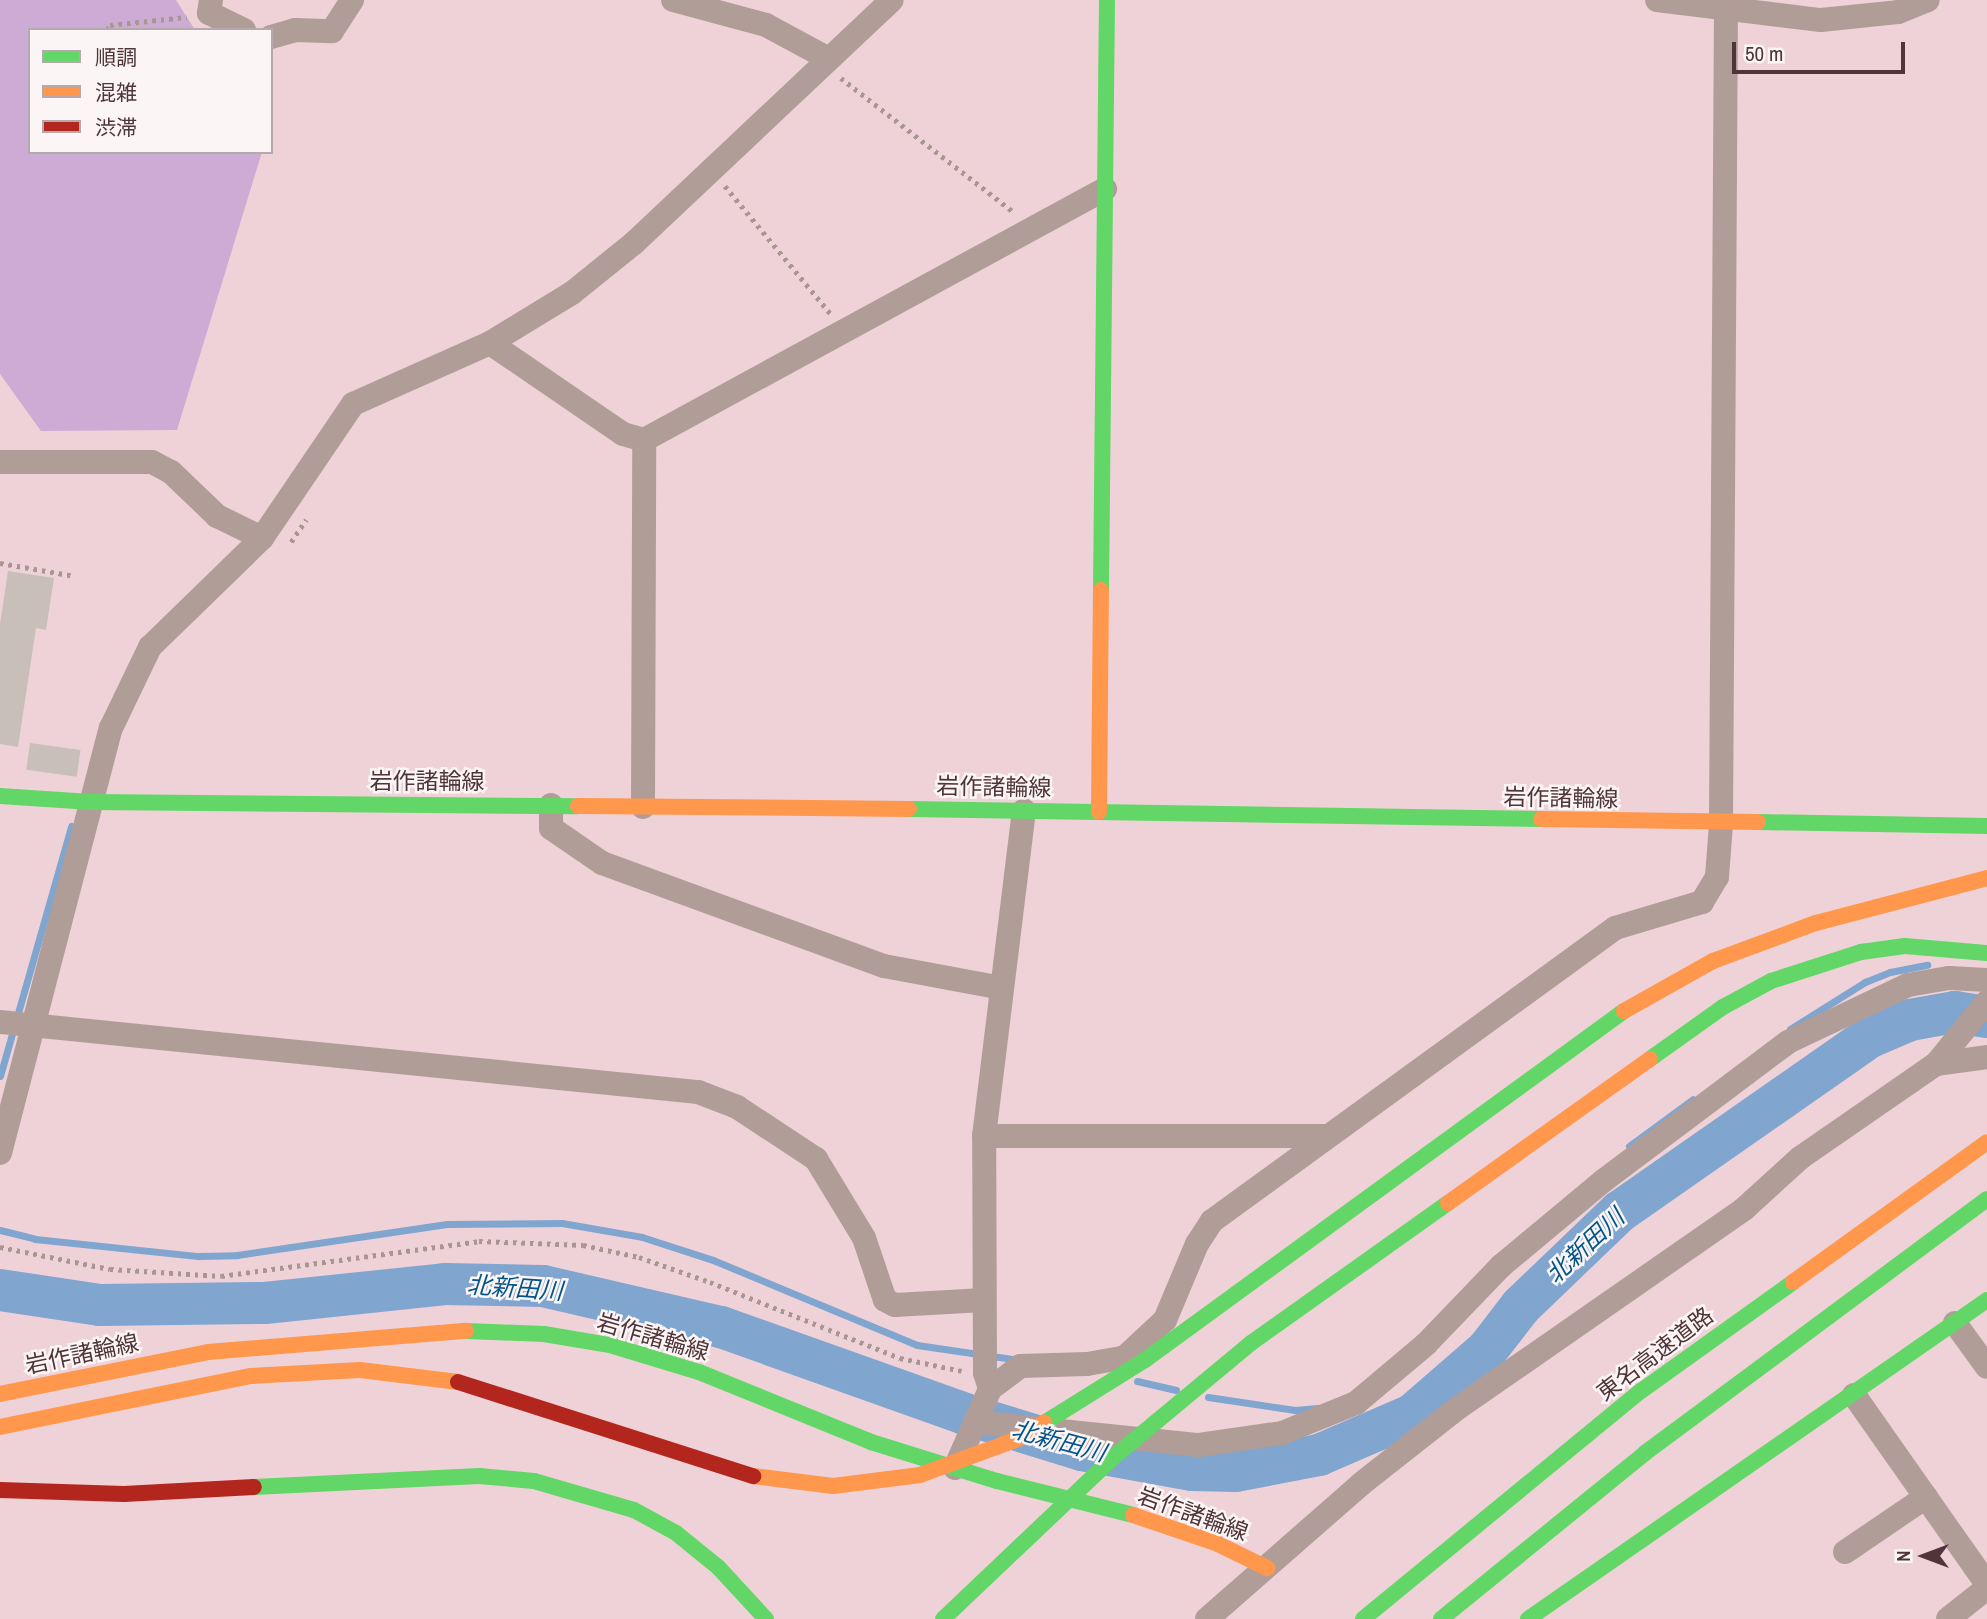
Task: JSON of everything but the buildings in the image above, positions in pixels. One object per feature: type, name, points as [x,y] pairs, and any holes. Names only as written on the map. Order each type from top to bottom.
[{"type":"main road","points":[[1099,812],[1107,0]]},
{"type":"main road","name":"岩作諸輪線","points":[[0,796],[91,802],[1024,810],[1721,824],[1987,826]]},
{"type":"main road","points":[[0,1427],[251,1376],[360,1370],[464,1383],[689,1460],[789,1483],[844,1485],[920,1475],[1018,1439],[1145,1360],[1575,1042],[1668,984],[1713,961],[1815,923],[1987,878]]},
{"type":"main road","points":[[943,1619],[1115,1456],[1251,1343],[1723,1007],[1771,981],[1861,952],[1916,946],[1987,953]]},
{"type":"main road","name":"東名高速道路","points":[[1363,1619],[1641,1391],[1987,1142]]},
{"type":"main road","points":[[1441,1619],[1645,1453],[1987,1199]]},
{"type":"main road","points":[[1528,1619],[1854,1395],[1987,1300]]},
{"type":"main road","name":"岩作諸輪線","points":[[0,1394],[208,1352],[469,1331],[544,1334],[610,1345],[699,1372],[872,1441],[955,1468],[1147,1519],[1218,1544],[1267,1568]]},
{"type":"main road","points":[[0,1490],[124,1494],[467,1476],[534,1481],[634,1510],[676,1533],[718,1567],[766,1619]]},
{"type":"street","points":[[273,36],[295,30],[332,32],[352,0]]},
{"type":"street","points":[[673,0],[766,25],[825,61]]},
{"type":"street","points":[[0,1153],[111,728],[150,647],[262,538],[353,404],[490,343],[572,293],[634,243],[892,0]]},
{"type":"street","points":[[1657,0],[1727,11],[1856,19],[1898,12],[1924,1]]},
{"type":"street","points":[[210,7],[241,28]]},
{"type":"street","points":[[988,1384],[1020,1366],[1087,1364],[1125,1357],[1165,1320],[1197,1244],[1212,1221],[1324,1136],[1615,928],[1702,902],[1717,877],[1721,824],[1727,11]]},
{"type":"street","points":[[490,343],[623,434],[644,440],[1105,189]]},
{"type":"street","points":[[643,807],[644,440]]},
{"type":"street","points":[[0,462],[152,462],[171,472],[217,516],[262,538]]},
{"type":"street","points":[[551,805],[551,828],[602,863],[884,966],[1002,989]]},
{"type":"street","points":[[955,1468],[988,1384],[984,1300],[984,1136],[1024,810]]},
{"type":"street","points":[[975,1421],[1199,1445],[1282,1433],[1356,1403],[1426,1344],[1501,1266],[1603,1181],[1788,1042],[1908,985],[1949,978],[1987,980]]},
{"type":"street","points":[[1208,1619],[1455,1410],[1744,1209],[1800,1158],[1936,1064],[1987,1002]]},
{"type":"street","points":[[0,1022],[698,1092],[718,1097],[816,1159],[864,1238],[885,1300],[895,1305],[984,1300]]},
{"type":"street","points":[[1936,1064],[1987,1057]]},
{"type":"street","points":[[984,1136],[1324,1136]]},
{"type":"street","points":[[1955,1322],[1987,1367]]},
{"type":"street","points":[[1854,1395],[1987,1586],[1948,1619]]},
{"type":"street","points":[[1845,1552],[1926,1497]]},
{"type":"path","points":[[108,28],[110,25],[210,7]]},
{"type":"path","points":[[825,61],[1034,228]]},
{"type":"path","points":[[712,169],[844,331]]},
{"type":"path","points":[[0,563],[75,576]]},
{"type":"path","points":[[0,1247],[110,1269],[221,1276],[479,1241],[583,1245],[639,1257],[710,1282],[900,1358],[988,1384]]},
{"type":"shaded area","points":[[0,0],[176,0],[194,28],[28,28],[28,154],[261,154],[177,430],[41,431],[0,374]]},
{"type":"waterway","points":[[0,1076],[71,826]]},
{"type":"waterway","points":[[1790,1029],[1865,982],[1890,972],[1927,965]]},
{"type":"waterway","name":"北新田川","points":[[0,1290],[100,1305],[265,1303],[445,1284],[543,1286],[721,1327],[965,1414],[1082,1450],[1192,1470],[1236,1471],[1319,1455],[1412,1415],[1487,1350],[1521,1306],[1619,1212],[1868,1038],[1910,1020],[1955,1012],[1987,1017]]},
{"type":"waterway","points":[[1629,1146],[1693,1099]]},
{"type":"waterway","points":[[0,1230],[35,1239],[198,1256],[237,1255],[447,1224],[562,1223],[642,1237],[713,1260],[917,1345],[1018,1360]]},
{"type":"waterway","points":[[1137,1381],[1176,1390]]},
{"type":"waterway","points":[[1208,1397],[1295,1410],[1318,1408]]},
{"type":"traffic: fast","points":[[1101,590],[1107,0]]},
{"type":"traffic: fast","points":[[0,796],[91,802],[578,806]]},
{"type":"traffic: fast","points":[[909,809],[1541,819]]},
{"type":"traffic: fast","points":[[1758,822],[1987,826]]},
{"type":"traffic: fast","points":[[1650,1059],[1723,1007],[1771,981],[1861,952],[1905,946],[1987,953]]},
{"type":"traffic: fast","points":[[1044,1423],[1145,1360],[1624,1011]]},
{"type":"traffic: fast","points":[[1441,1619],[1645,1453],[1987,1199]]},
{"type":"traffic: fast","points":[[943,1619],[1115,1456],[1251,1343],[1448,1203]]},
{"type":"traffic: fast","points":[[1363,1619],[1641,1391],[1793,1282]]},
{"type":"traffic: fast","points":[[1528,1619],[1987,1300]]},
{"type":"traffic: fast","points":[[466,1331],[544,1334],[610,1345],[699,1372],[871,1442],[997,1481],[1133,1515]]},
{"type":"traffic: fast","points":[[254,1487],[479,1476],[534,1481],[634,1510],[676,1533],[718,1567],[766,1619]]},
{"type":"traffic: slow","points":[[1099,812],[1101,590]]},
{"type":"traffic: slow","points":[[578,806],[909,809]]},
{"type":"traffic: slow","points":[[1541,819],[1758,822]]},
{"type":"traffic: slow","points":[[1624,1011],[1713,961],[1816,923],[1987,878]]},
{"type":"traffic: slow","points":[[1448,1203],[1650,1059]]},
{"type":"traffic: slow","points":[[1793,1282],[1987,1142]]},
{"type":"traffic: slow","points":[[0,1394],[208,1352],[466,1331]]},
{"type":"traffic: slow","points":[[0,1427],[251,1376],[360,1370],[458,1382]]},
{"type":"traffic: slow","points":[[753,1476],[833,1486],[920,1475],[1018,1439],[1044,1423]]},
{"type":"traffic: slow","points":[[1133,1515],[1218,1544],[1267,1568]]},
{"type":"traffic: jam","points":[[458,1382],[753,1476]]},
{"type":"traffic: jam","points":[[0,1490],[124,1494],[254,1487]]}]
